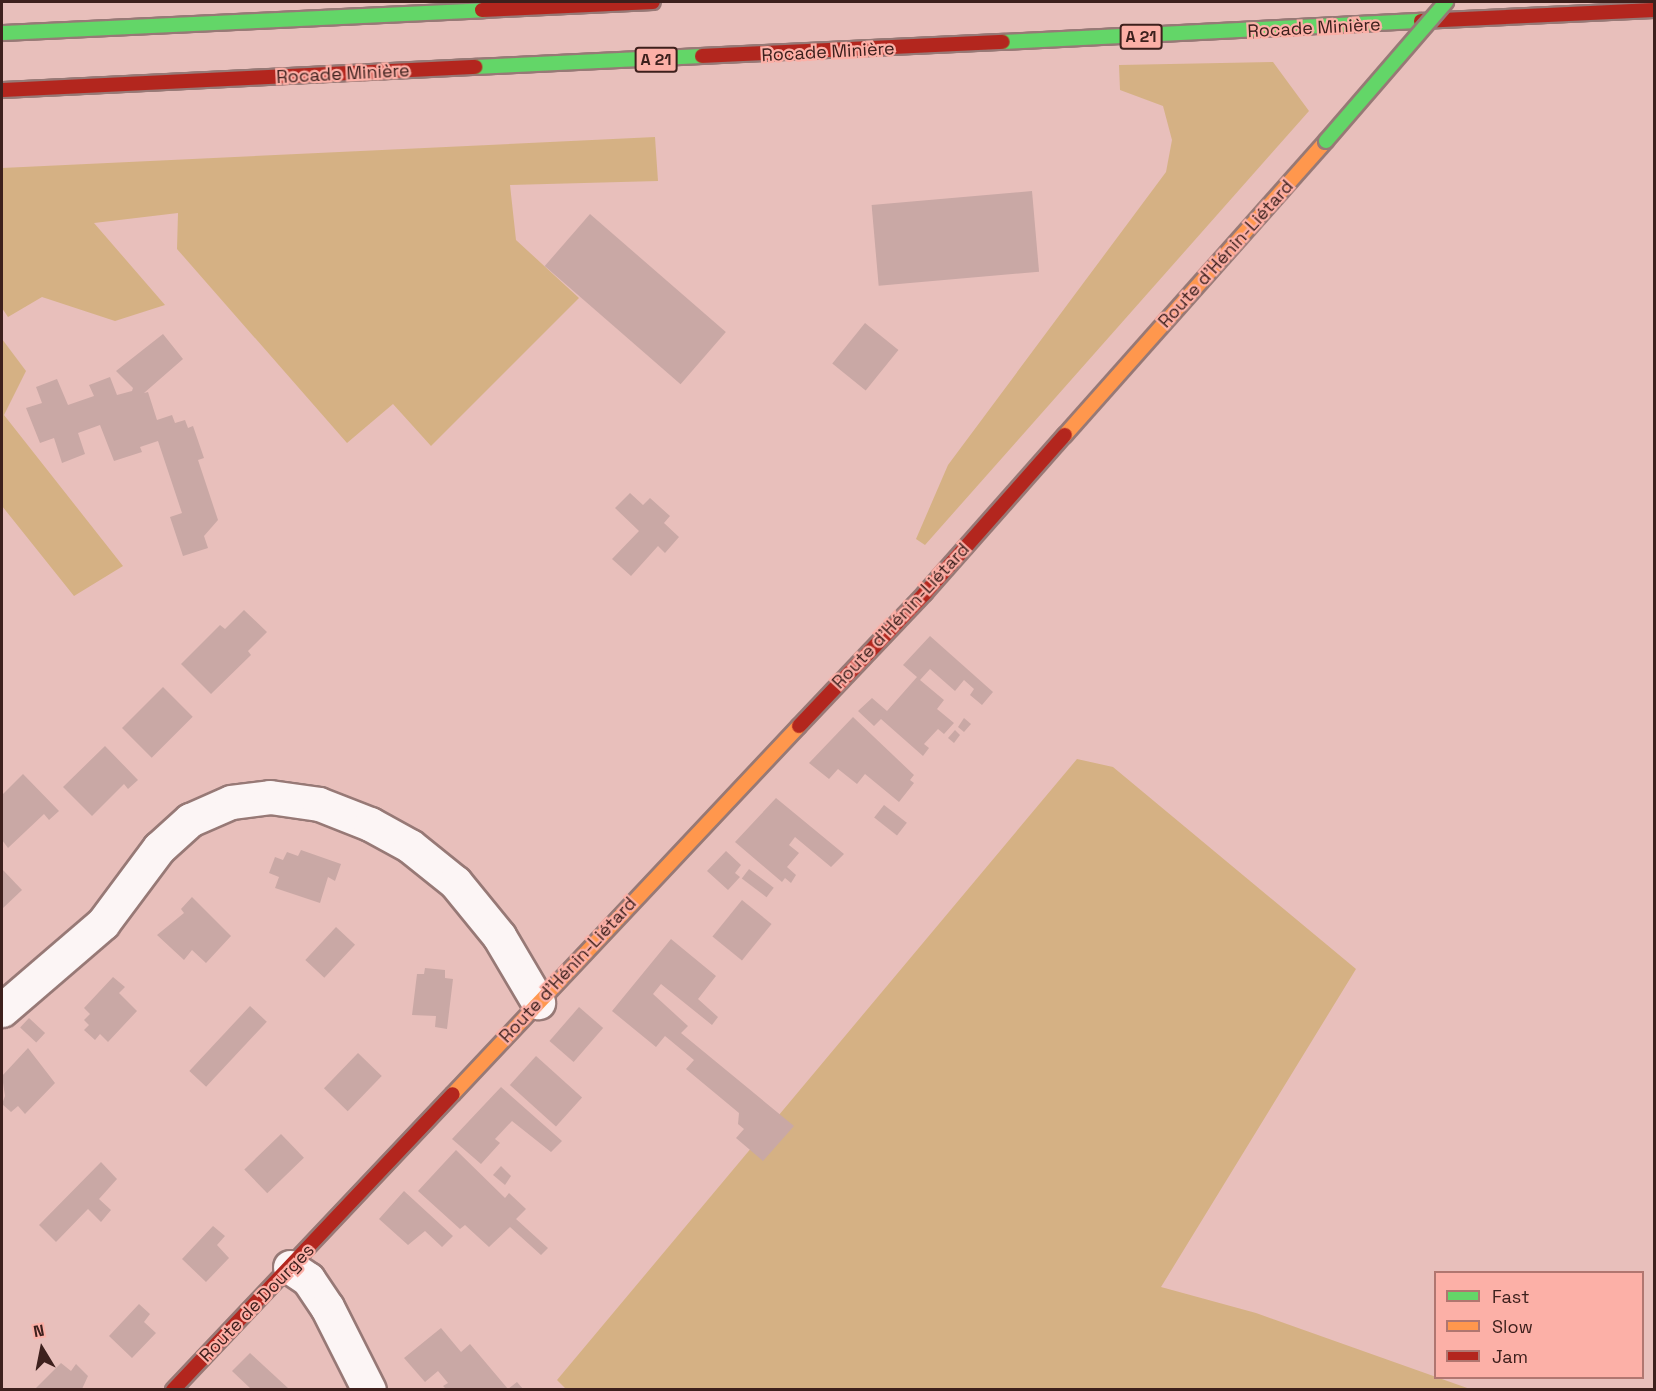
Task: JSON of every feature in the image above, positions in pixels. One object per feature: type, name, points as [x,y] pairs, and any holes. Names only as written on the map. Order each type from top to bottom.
[{"type":"main road","points":[[2,33],[653,2]]},
{"type":"main road","name":"Route d'Hénin-Liétard","points":[[341,1217],[538,1002],[925,593],[1326,141],[1446,2]]},
{"type":"main road","name":"Rocade Minière","points":[[2,90],[1654,10]]},
{"type":"main road","name":"Route de Dourges","points":[[173,1389],[341,1217]]},
{"type":"street","points":[[2,1010],[103,923],[159,848],[190,820],[231,802],[270,797],[319,804],[370,824],[410,846],[455,882],[499,936],[538,1002]]},
{"type":"street","points":[[290,1267],[308,1279],[327,1307],[369,1389]]},
{"type":"shaded area","points":[[1273,62],[1309,111],[925,545],[916,539],[948,465],[1166,172],[1172,140],[1163,106],[1120,90],[1119,65]]},
{"type":"shaded area","points":[[655,137],[658,181],[510,185],[516,240],[579,298],[431,446],[393,404],[347,443],[177,249],[178,213],[94,223],[165,305],[115,321],[42,297],[8,317],[2,308],[2,168]]},
{"type":"shaded area","points":[[2,339],[26,371],[4,415],[123,566],[74,596],[2,506]]},
{"type":"shaded area","points":[[1077,759],[1113,767],[1356,969],[1161,1287],[1256,1313],[1434,1376],[1434,1379],[1442,1379],[1470,1389],[567,1390],[557,1380]]},
{"type":"building","points":[[1032,191],[1039,272],[879,286],[872,205]]},
{"type":"building","points":[[590,214],[726,332],[681,384],[545,266]]},
{"type":"building","points":[[865,323],[898,350],[866,390],[832,363]]},
{"type":"building","points":[[163,334],[183,359],[144,393],[148,392],[157,420],[172,415],[175,423],[185,420],[188,428],[193,426],[204,458],[198,460],[218,520],[204,536],[208,548],[183,556],[170,517],[182,513],[158,441],[140,447],[142,452],[114,461],[100,425],[78,433],[85,454],[62,463],[54,438],[40,443],[26,408],[42,403],[36,387],[57,379],[68,405],[94,396],[89,385],[110,377],[117,395],[132,391],[133,388],[116,371]]},
{"type":"building","points":[[630,493],[643,505],[650,498],[670,516],[664,523],[679,537],[665,553],[658,546],[631,576],[612,559],[639,531],[615,508]]},
{"type":"building","points":[[244,610],[267,632],[248,651],[251,655],[211,694],[181,664],[220,625],[225,629]]},
{"type":"building","points":[[930,636],[993,692],[982,705],[970,695],[974,689],[964,680],[955,691],[930,669],[920,680],[944,700],[937,709],[954,723],[944,734],[938,729],[924,744],[929,748],[923,756],[881,719],[874,726],[858,711],[872,698],[887,711],[917,677],[903,665]]},
{"type":"building","points":[[163,687],[193,717],[152,758],[122,728]]},
{"type":"building","points":[[853,717],[914,775],[910,780],[914,783],[899,802],[865,774],[857,784],[838,769],[829,779],[809,763]]},
{"type":"building","points":[[964,718],[971,724],[964,732],[958,727]]},
{"type":"building","points":[[955,730],[960,735],[954,743],[948,738]]},
{"type":"building","points":[[105,746],[138,780],[128,789],[124,784],[92,816],[63,787]]},
{"type":"building","points":[[23,774],[59,811],[49,820],[44,814],[8,848],[2,840],[2,795]]},
{"type":"building","points":[[776,798],[844,854],[831,867],[795,837],[789,845],[799,853],[787,867],[796,875],[791,883],[785,878],[782,882],[735,842]]},
{"type":"building","points":[[884,805],[907,823],[897,835],[874,818]]},
{"type":"building","points":[[301,850],[341,864],[335,881],[328,877],[320,903],[275,888],[279,877],[269,873],[275,857],[283,860],[287,852],[298,856]]},
{"type":"building","points":[[726,851],[741,865],[735,873],[740,877],[728,890],[707,871]]},
{"type":"building","points":[[2,869],[22,890],[2,909]]},
{"type":"building","points":[[749,869],[774,888],[767,897],[742,879]]},
{"type":"building","points":[[192,897],[231,936],[206,963],[192,950],[184,960],[157,935],[184,913],[181,909]]},
{"type":"building","points":[[742,900],[772,924],[742,960],[712,937]]},
{"type":"building","points":[[336,927],[355,945],[324,978],[305,960]]},
{"type":"building","points":[[671,939],[716,976],[698,999],[718,1017],[712,1025],[661,984],[653,994],[688,1026],[681,1033],[794,1126],[763,1161],[736,1138],[744,1129],[738,1124],[739,1113],[686,1069],[694,1060],[665,1036],[656,1047],[612,1011]]},
{"type":"building","points":[[425,968],[445,970],[445,978],[453,979],[447,1029],[435,1027],[436,1016],[412,1015],[417,974],[424,974]]},
{"type":"building","points":[[113,977],[125,987],[119,993],[137,1011],[108,1042],[100,1034],[95,1040],[84,1030],[89,1025],[84,1020],[90,1014],[84,1008]]},
{"type":"building","points":[[250,1006],[267,1022],[206,1087],[189,1071]]},
{"type":"building","points":[[579,1007],[603,1028],[574,1062],[549,1041]]},
{"type":"building","points":[[29,1018],[45,1033],[36,1043],[20,1028]]},
{"type":"building","points":[[28,1048],[55,1083],[25,1114],[18,1106],[11,1112],[2,1104],[5,1096],[2,1076]]},
{"type":"building","points":[[358,1053],[382,1076],[348,1111],[324,1088]]},
{"type":"building","points":[[536,1056],[582,1097],[556,1126],[510,1085]]},
{"type":"building","points":[[501,1087],[562,1141],[551,1152],[512,1121],[495,1139],[500,1143],[481,1164],[452,1139]]},
{"type":"building","points":[[281,1134],[304,1158],[267,1193],[244,1169]]},
{"type":"building","points":[[456,1150],[505,1198],[509,1193],[526,1209],[516,1219],[548,1248],[541,1255],[510,1227],[489,1247],[465,1225],[460,1229],[418,1191]]},
{"type":"building","points":[[101,1162],[117,1179],[99,1199],[111,1210],[101,1222],[88,1209],[56,1242],[39,1225]]},
{"type":"building","points":[[501,1166],[511,1176],[505,1185],[493,1175]]},
{"type":"building","points":[[404,1191],[453,1236],[442,1247],[425,1231],[408,1245],[379,1219]]},
{"type":"building","points":[[213,1226],[225,1236],[217,1245],[229,1258],[206,1282],[182,1259]]},
{"type":"building","points":[[139,1304],[150,1314],[144,1322],[156,1333],[132,1358],[109,1336]]},
{"type":"building","points":[[441,1328],[461,1352],[470,1344],[508,1389],[446,1389],[443,1386],[448,1383],[438,1371],[425,1382],[404,1358]]},
{"type":"building","points":[[250,1353],[289,1389],[251,1389],[232,1371]]},
{"type":"building","points":[[61,1363],[71,1371],[76,1364],[88,1376],[82,1389],[35,1389]]},
{"type":"building","points":[[517,1382],[523,1389],[508,1389]]},
{"type":"traffic: fast","points":[[1326,141],[1446,2]]},
{"type":"traffic: fast","points":[[2,33],[482,10]]},
{"type":"traffic: fast","points":[[1003,42],[1421,21]]},
{"type":"traffic: fast","points":[[475,67],[702,56]]},
{"type":"traffic: slow","points":[[1065,435],[1326,141]]},
{"type":"traffic: slow","points":[[453,1094],[799,726]]},
{"type":"traffic: jam","points":[[482,10],[653,2]]},
{"type":"traffic: jam","points":[[1421,21],[1654,10]]},
{"type":"traffic: jam","points":[[702,56],[1003,42]]},
{"type":"traffic: jam","points":[[2,90],[475,67]]},
{"type":"traffic: jam","points":[[799,726],[925,593],[1065,435]]},
{"type":"traffic: jam","points":[[173,1390],[453,1094]]}]
